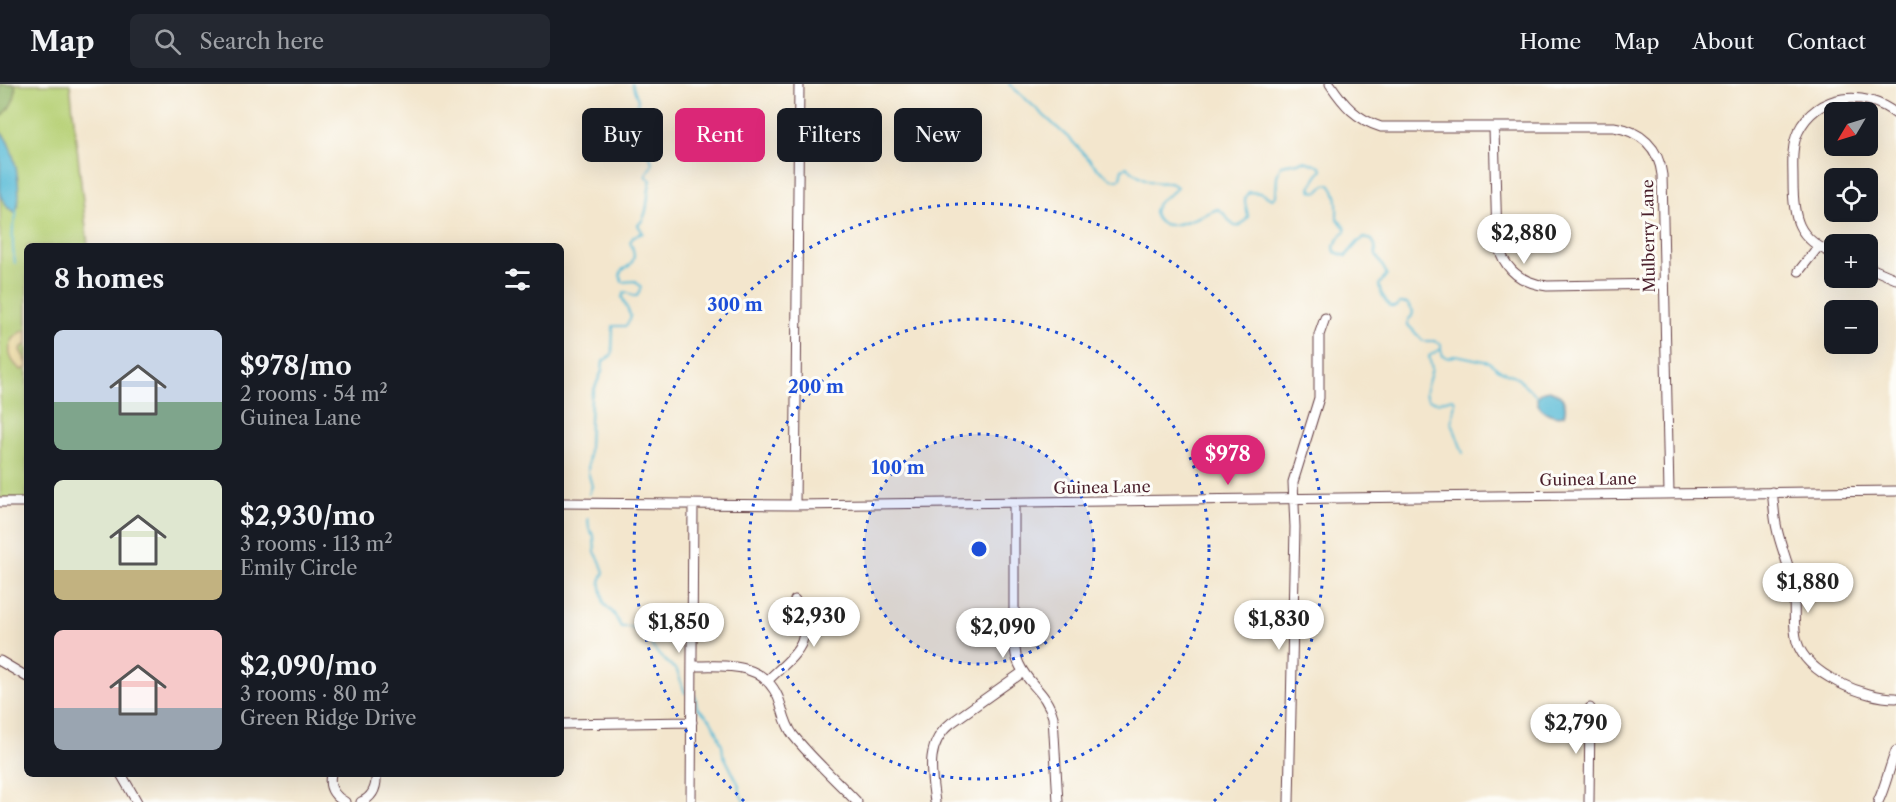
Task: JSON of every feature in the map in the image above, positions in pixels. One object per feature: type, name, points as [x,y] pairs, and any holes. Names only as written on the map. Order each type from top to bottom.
[{"type":"street","points":[[795,505],[799,84]]},
{"type":"street","name":"Mulberry Lane","points":[[1330,84],[1341,101],[1356,117],[1381,127],[1614,127],[1635,133],[1649,144],[1659,159],[1662,175],[1669,493]]},
{"type":"street","points":[[1824,250],[1802,232],[1797,222],[1793,204],[1792,153],[1797,133],[1822,106],[1847,98],[1872,100],[1896,114]]},
{"type":"street","points":[[1494,128],[1497,241],[1502,258],[1515,274],[1530,283],[1547,286],[1664,284]]},
{"type":"street","points":[[1798,271],[1818,247]]},
{"type":"street","points":[[1878,271],[1896,279]]},
{"type":"street","points":[[1289,802],[1295,473],[1319,398],[1319,335],[1324,318]]},
{"type":"street","name":"Guinea Lane","points":[[564,503],[795,505],[1896,491]]},
{"type":"street","points":[[1772,492],[1776,527],[1794,589],[1795,635],[1802,653],[1814,666],[1839,682],[1873,696],[1896,698]]},
{"type":"street","points":[[0,502],[24,502]]},
{"type":"street","points":[[1014,503],[1016,657],[1023,672],[1046,698],[1053,717],[1058,802]]},
{"type":"street","points":[[691,802],[693,504]]},
{"type":"street","points":[[767,681],[793,656],[803,639],[805,631],[803,617],[795,600]]},
{"type":"street","points":[[0,661],[24,675]]},
{"type":"street","points":[[692,666],[740,667],[749,669],[767,681],[776,694],[784,719],[792,734],[857,802]]},
{"type":"street","points":[[935,802],[931,757],[936,741],[942,732],[951,723],[1023,672]]},
{"type":"street","points":[[1589,802],[1590,708]]},
{"type":"street","points":[[564,724],[692,722]]},
{"type":"street","points":[[1878,802],[1887,782],[1888,770],[1896,751]]},
{"type":"street","points":[[1887,782],[1896,775]]},
{"type":"street","points":[[123,777],[137,802]]},
{"type":"street","points":[[331,777],[331,788],[337,797],[345,802]]},
{"type":"street","points":[[361,802],[366,800],[375,789],[376,777]]},
{"type":"green space","points":[[0,84],[70,84],[88,243],[24,243],[24,499],[0,498]]},
{"type":"green space","points":[[0,84],[15,84],[16,89],[12,103],[0,119]]},
{"type":"sand","points":[[24,331],[24,346],[20,350],[24,357],[24,369],[22,370],[12,360],[10,354],[11,342]]},
{"type":"water","points":[[0,132],[10,146],[14,158],[19,196],[15,212],[8,208],[0,195]]},
{"type":"water","points":[[1549,390],[1557,394],[1564,402],[1564,415],[1550,414],[1544,411],[1537,402],[1541,393]]},
{"type":"waterway","points":[[589,494],[592,486],[588,472],[591,397],[602,371],[603,361],[612,355],[613,326],[626,326],[631,317],[622,297],[626,292],[637,296],[641,287],[635,281],[622,282],[620,275],[634,258],[630,242],[634,236],[643,233],[638,225],[646,210],[651,180],[646,177],[646,174],[652,165],[648,152],[637,143],[636,137],[640,126],[637,113],[638,100],[632,84]]},
{"type":"waterway","points":[[1009,84],[1072,141],[1098,169],[1112,179],[1121,178],[1122,169],[1127,167],[1146,180],[1168,183],[1177,187],[1159,202],[1154,211],[1158,220],[1164,224],[1182,223],[1218,209],[1232,224],[1238,226],[1248,217],[1245,201],[1249,192],[1261,193],[1272,199],[1276,196],[1277,176],[1281,165],[1304,161],[1320,166],[1322,169],[1310,187],[1312,191],[1318,192],[1325,185],[1330,184],[1336,196],[1337,218],[1346,229],[1334,246],[1335,252],[1346,256],[1364,238],[1372,240],[1376,255],[1387,274],[1379,285],[1390,307],[1407,303],[1413,311],[1408,325],[1423,341],[1435,341],[1441,344],[1441,349],[1429,356],[1432,369],[1425,393],[1429,400],[1438,402],[1453,398],[1455,401],[1452,423],[1463,453]]},
{"type":"waterway","points":[[15,263],[13,227],[16,210]]},
{"type":"waterway","points":[[1441,350],[1443,356],[1449,358],[1456,355],[1489,362],[1499,370],[1515,376],[1539,398]]},
{"type":"waterway","points":[[588,518],[589,529],[594,536],[595,552],[604,572],[600,581],[604,604],[614,614],[621,627],[630,627],[641,632],[658,654],[677,671],[685,693]]},
{"type":"waterway","points":[[695,696],[697,707],[710,719],[717,732],[723,754],[745,802]]}]
